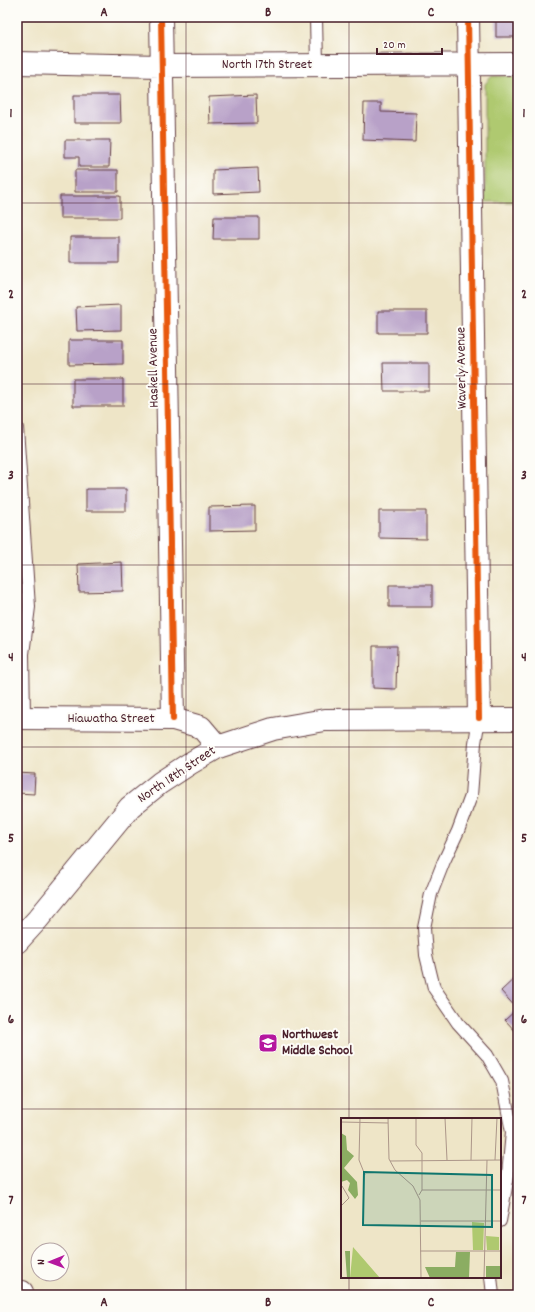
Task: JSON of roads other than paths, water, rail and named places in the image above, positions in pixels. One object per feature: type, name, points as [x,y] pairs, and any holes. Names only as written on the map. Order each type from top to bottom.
[{"type":"street","name":"Haskell Avenue","points":[[160,17],[173,719]]},
{"type":"street","name":"Waverly Avenue","points":[[468,17],[479,718]]},
{"type":"street","name":"North 17th Street","points":[[17,63],[161,66],[518,64]]},
{"type":"street","name":"Hiawatha Street","points":[[20,718],[173,719],[201,727],[218,747]]},
{"type":"street","name":"North 18th Street","points":[[17,942],[130,807],[160,783],[218,747],[273,728],[325,720],[479,718],[518,719]]},
{"type":"lane","points":[[316,17],[317,65]]},
{"type":"lane","points":[[17,428],[29,607],[23,654],[20,718]]},
{"type":"lane","points":[[479,718],[475,743],[471,796],[431,894],[424,928],[426,955],[434,988],[458,1023],[487,1055],[502,1081],[512,1132],[508,1175],[501,1214]]},
{"type":"lane","points":[[491,1278],[493,1295]]},
{"type":"place","name":"Northwest Middle School","points":[[268,1043]]}]
